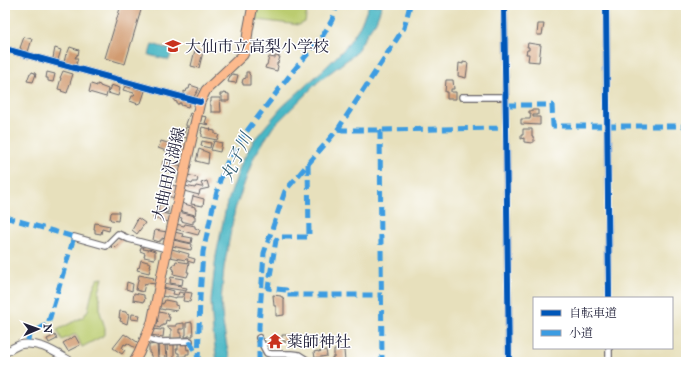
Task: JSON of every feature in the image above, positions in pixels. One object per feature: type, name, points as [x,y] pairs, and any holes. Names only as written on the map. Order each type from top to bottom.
[{"type":"main road","name":"大曲田沢湖線","points":[[134,362],[152,322],[200,102],[206,90],[243,55],[246,48],[252,5]]},
{"type":"street","points":[[504,5],[509,362]]},
{"type":"street","points":[[606,5],[609,297]]},
{"type":"street","points":[[5,48],[200,102]]},
{"type":"street","points":[[462,97],[506,97]]},
{"type":"street","points":[[74,237],[106,246],[118,234],[129,239],[167,249]]},
{"type":"street","points":[[145,338],[158,342],[190,341]]},
{"type":"street","points":[[259,338],[267,352],[271,354],[295,354],[310,362]]},
{"type":"street","points":[[5,353],[18,345],[35,344],[46,348],[72,362]]},
{"type":"street","points":[[609,349],[609,362]]},
{"type":"green space","points":[[257,5],[307,5],[305,22],[299,25],[258,20],[256,17]]},
{"type":"green space","points":[[103,278],[99,292],[100,312],[105,328],[103,336],[82,347],[76,334],[62,340],[57,330],[83,317],[88,310],[93,288],[98,279]]},
{"type":"water","points":[[369,5],[382,5],[376,21],[355,54],[319,81],[273,127],[254,157],[235,209],[224,267],[221,301],[223,323],[231,362],[217,362],[211,301],[216,256],[226,207],[241,164],[254,140],[282,107],[346,47],[360,26]]},
{"type":"water","points":[[152,44],[172,50],[169,60],[149,55]]},
{"type":"building","points":[[121,5],[134,5],[133,7],[141,10],[125,64],[105,58]]},
{"type":"building","points":[[538,24],[544,24],[542,35],[537,35]]},
{"type":"building","points":[[24,37],[32,39],[28,52],[21,50],[20,48]]},
{"type":"building","points":[[528,43],[541,45],[539,62],[528,61],[529,54],[526,54],[527,50],[529,50],[529,47],[527,47]]},
{"type":"building","points":[[70,47],[79,50],[78,55],[77,54],[75,58],[78,58],[76,65],[64,62]]},
{"type":"building","points":[[55,48],[61,50],[58,60],[53,58]]},
{"type":"building","points":[[195,50],[203,52],[199,68],[191,66]]},
{"type":"building","points":[[275,56],[280,57],[277,63],[277,71],[265,68],[269,57],[275,58]]},
{"type":"building","points":[[463,62],[468,63],[466,78],[458,76],[459,63],[463,64]]},
{"type":"building","points":[[63,71],[73,74],[67,93],[58,89]]},
{"type":"building","points":[[32,72],[36,74],[33,82],[27,81],[30,73]]},
{"type":"building","points":[[47,72],[55,74],[53,82],[48,81],[48,78],[46,78]]},
{"type":"building","points":[[246,72],[249,72],[250,75],[250,85],[243,85],[242,83],[243,79],[246,78]]},
{"type":"building","points":[[232,74],[238,75],[236,83],[228,82]]},
{"type":"building","points":[[446,80],[453,80],[454,89],[451,89],[451,92],[456,92],[456,99],[447,99],[447,92],[445,92]]},
{"type":"building","points":[[91,84],[97,86],[97,84],[108,89],[106,97],[89,92]]},
{"type":"building","points":[[111,85],[120,88],[118,96],[108,93]]},
{"type":"building","points":[[190,85],[199,88],[193,98],[184,94],[184,91],[186,92],[187,89],[189,89]]},
{"type":"building","points":[[125,86],[145,91],[141,103],[138,104],[130,101],[132,96],[135,95],[134,93],[123,90]]},
{"type":"building","points":[[220,94],[229,94],[229,101],[222,101],[222,96],[220,96]]},
{"type":"building","points":[[211,98],[220,98],[221,112],[211,112]]},
{"type":"building","points":[[174,99],[190,101],[188,107],[181,105],[181,103],[177,104]]},
{"type":"building","points":[[538,110],[538,115],[533,115],[533,117],[540,117],[540,125],[521,124],[521,119],[530,119],[531,113],[529,113],[529,111]]},
{"type":"building","points":[[190,113],[195,115],[192,125],[186,126],[186,124]]},
{"type":"building","points":[[202,116],[207,117],[205,123],[209,124],[208,125],[200,123]]},
{"type":"building","points":[[186,127],[192,129],[188,138],[182,137]]},
{"type":"building","points":[[202,127],[215,131],[215,134],[219,135],[217,140],[202,137]]},
{"type":"building","points":[[523,129],[532,129],[534,142],[524,142],[524,138],[521,139]]},
{"type":"building","points":[[161,141],[171,144],[169,152],[158,148]]},
{"type":"building","points":[[202,141],[211,143],[210,148],[201,146]]},
{"type":"building","points":[[214,141],[222,143],[220,152],[211,150]]},
{"type":"building","points":[[177,145],[187,148],[185,154],[174,152]]},
{"type":"building","points":[[199,149],[209,153],[208,164],[196,161]]},
{"type":"building","points":[[163,161],[182,166],[181,171],[177,171],[177,173],[171,170],[170,172],[166,171],[167,168],[162,166]]},
{"type":"building","points":[[188,175],[198,178],[197,182],[193,182],[192,184],[186,182]]},
{"type":"building","points":[[207,181],[209,188],[200,190],[199,195],[184,191],[185,186],[195,188],[196,186],[203,187],[201,183]]},
{"type":"building","points":[[170,185],[178,186],[175,198],[162,195],[165,187],[170,187]]},
{"type":"building","points":[[193,196],[204,199],[203,206],[191,204]]},
{"type":"building","points":[[181,203],[195,207],[195,215],[180,211]]},
{"type":"building","points":[[159,204],[168,207],[168,213],[158,211]]},
{"type":"building","points":[[112,212],[119,212],[118,221],[110,219]]},
{"type":"building","points":[[158,212],[170,215],[169,222],[153,218]]},
{"type":"building","points":[[179,212],[195,216],[195,221],[193,221],[193,224],[181,221],[182,218],[178,217]]},
{"type":"building","points":[[138,218],[145,223],[137,234],[132,230]]},
{"type":"building","points":[[95,223],[110,226],[109,231],[102,229],[101,234],[95,233]]},
{"type":"building","points":[[176,224],[195,226],[195,228],[200,230],[198,235],[175,229]]},
{"type":"building","points":[[155,230],[167,232],[165,239],[162,238],[160,242],[153,240]]},
{"type":"building","points":[[174,232],[183,234],[182,236],[192,238],[191,243],[173,239]]},
{"type":"building","points":[[120,237],[123,241],[113,248],[110,245]]},
{"type":"building","points":[[173,240],[192,244],[191,250],[172,246]]},
{"type":"building","points":[[141,247],[144,247],[143,249],[155,251],[155,259],[144,257],[145,253],[140,251]]},
{"type":"building","points":[[172,249],[189,254],[188,257],[195,259],[194,263],[187,261],[188,259],[185,260],[170,257],[171,255],[169,254]]},
{"type":"building","points":[[141,260],[151,263],[149,273],[137,270]]},
{"type":"building","points":[[176,261],[189,263],[187,272],[189,272],[187,277],[173,274],[174,269],[172,268]]},
{"type":"building","points":[[139,275],[154,278],[153,279],[157,280],[156,284],[145,284],[143,292],[136,290]]},
{"type":"building","points":[[171,277],[183,279],[182,285],[170,283]]},
{"type":"building","points":[[127,282],[133,284],[132,291],[126,289]]},
{"type":"building","points":[[163,283],[187,288],[186,291],[162,287]]},
{"type":"building","points":[[163,288],[174,291],[173,294],[178,295],[179,292],[183,293],[182,297],[176,298],[161,296]]},
{"type":"building","points":[[185,292],[192,293],[190,302],[183,301]]},
{"type":"building","points":[[134,293],[144,295],[144,302],[133,300]]},
{"type":"building","points":[[273,295],[283,297],[284,315],[276,316],[276,306],[274,306]]},
{"type":"building","points":[[165,300],[175,302],[175,305],[178,306],[177,311],[157,308],[158,303],[163,304]]},
{"type":"building","points":[[120,311],[129,314],[127,324],[120,321]]},
{"type":"building","points":[[159,312],[169,314],[168,317],[170,317],[169,321],[166,320],[165,325],[161,326],[160,328],[153,326],[154,323],[157,324],[158,321],[154,320]]},
{"type":"building","points":[[132,314],[140,315],[139,320],[131,319]]},
{"type":"building","points":[[192,322],[193,336],[185,337],[186,323]]},
{"type":"building","points":[[184,323],[184,329],[179,329],[181,338],[171,339],[171,329],[168,328],[168,326],[176,326],[176,324]]},
{"type":"building","points":[[152,329],[164,329],[163,337],[151,335]]},
{"type":"building","points":[[124,334],[140,344],[137,349],[127,343],[126,345],[124,344],[122,348],[125,350],[122,354],[113,348]]},
{"type":"building","points":[[55,335],[57,339],[49,343],[47,339]]},
{"type":"building","points":[[282,335],[291,335],[291,342],[284,342],[284,340],[282,340]]},
{"type":"building","points":[[75,336],[80,345],[68,351],[63,343]]},
{"type":"building","points":[[178,343],[186,343],[187,350],[189,349],[189,354],[179,357],[179,353],[177,353],[176,349],[178,349]]},
{"type":"building","points":[[157,344],[158,359],[152,359],[149,353],[149,345]]},
{"type":"building","points":[[158,344],[165,344],[166,359],[159,358]]},
{"type":"building","points":[[167,344],[174,344],[174,362],[168,362]]},
{"type":"building","points":[[326,350],[327,356],[315,358],[314,352]]},
{"type":"building","points":[[334,350],[344,350],[345,362],[333,362],[332,357],[334,357]]},
{"type":"marked path","points":[[198,362],[203,252],[220,180],[229,158],[240,140],[294,70],[322,37],[332,20],[337,5]]},
{"type":"marked path","points":[[259,362],[259,326],[264,253],[285,191],[338,129],[404,28],[410,5]]},
{"type":"marked path","points":[[506,105],[552,105],[553,126],[686,126]]},
{"type":"marked path","points":[[338,129],[380,130],[506,128]]},
{"type":"marked path","points":[[380,130],[382,362]]},
{"type":"marked path","points":[[308,164],[309,237],[278,237],[276,240],[268,288],[286,290],[287,295],[382,295]]},
{"type":"marked path","points":[[5,217],[74,237],[48,324],[29,335],[27,344]]},
{"type":"marked path","points":[[190,341],[198,357]]},
{"type":"cycle path","points":[[504,5],[509,362]]},
{"type":"cycle path","points":[[606,5],[609,297]]},
{"type":"cycle path","points":[[5,49],[200,102]]},
{"type":"place","name":"大仙市立高梨小学校","points":[[173,46]]},
{"type":"place","name":"薬師神社","points":[[275,341]]},
{"type":"water label","name":"丸子川","points":[[236,157]]}]
